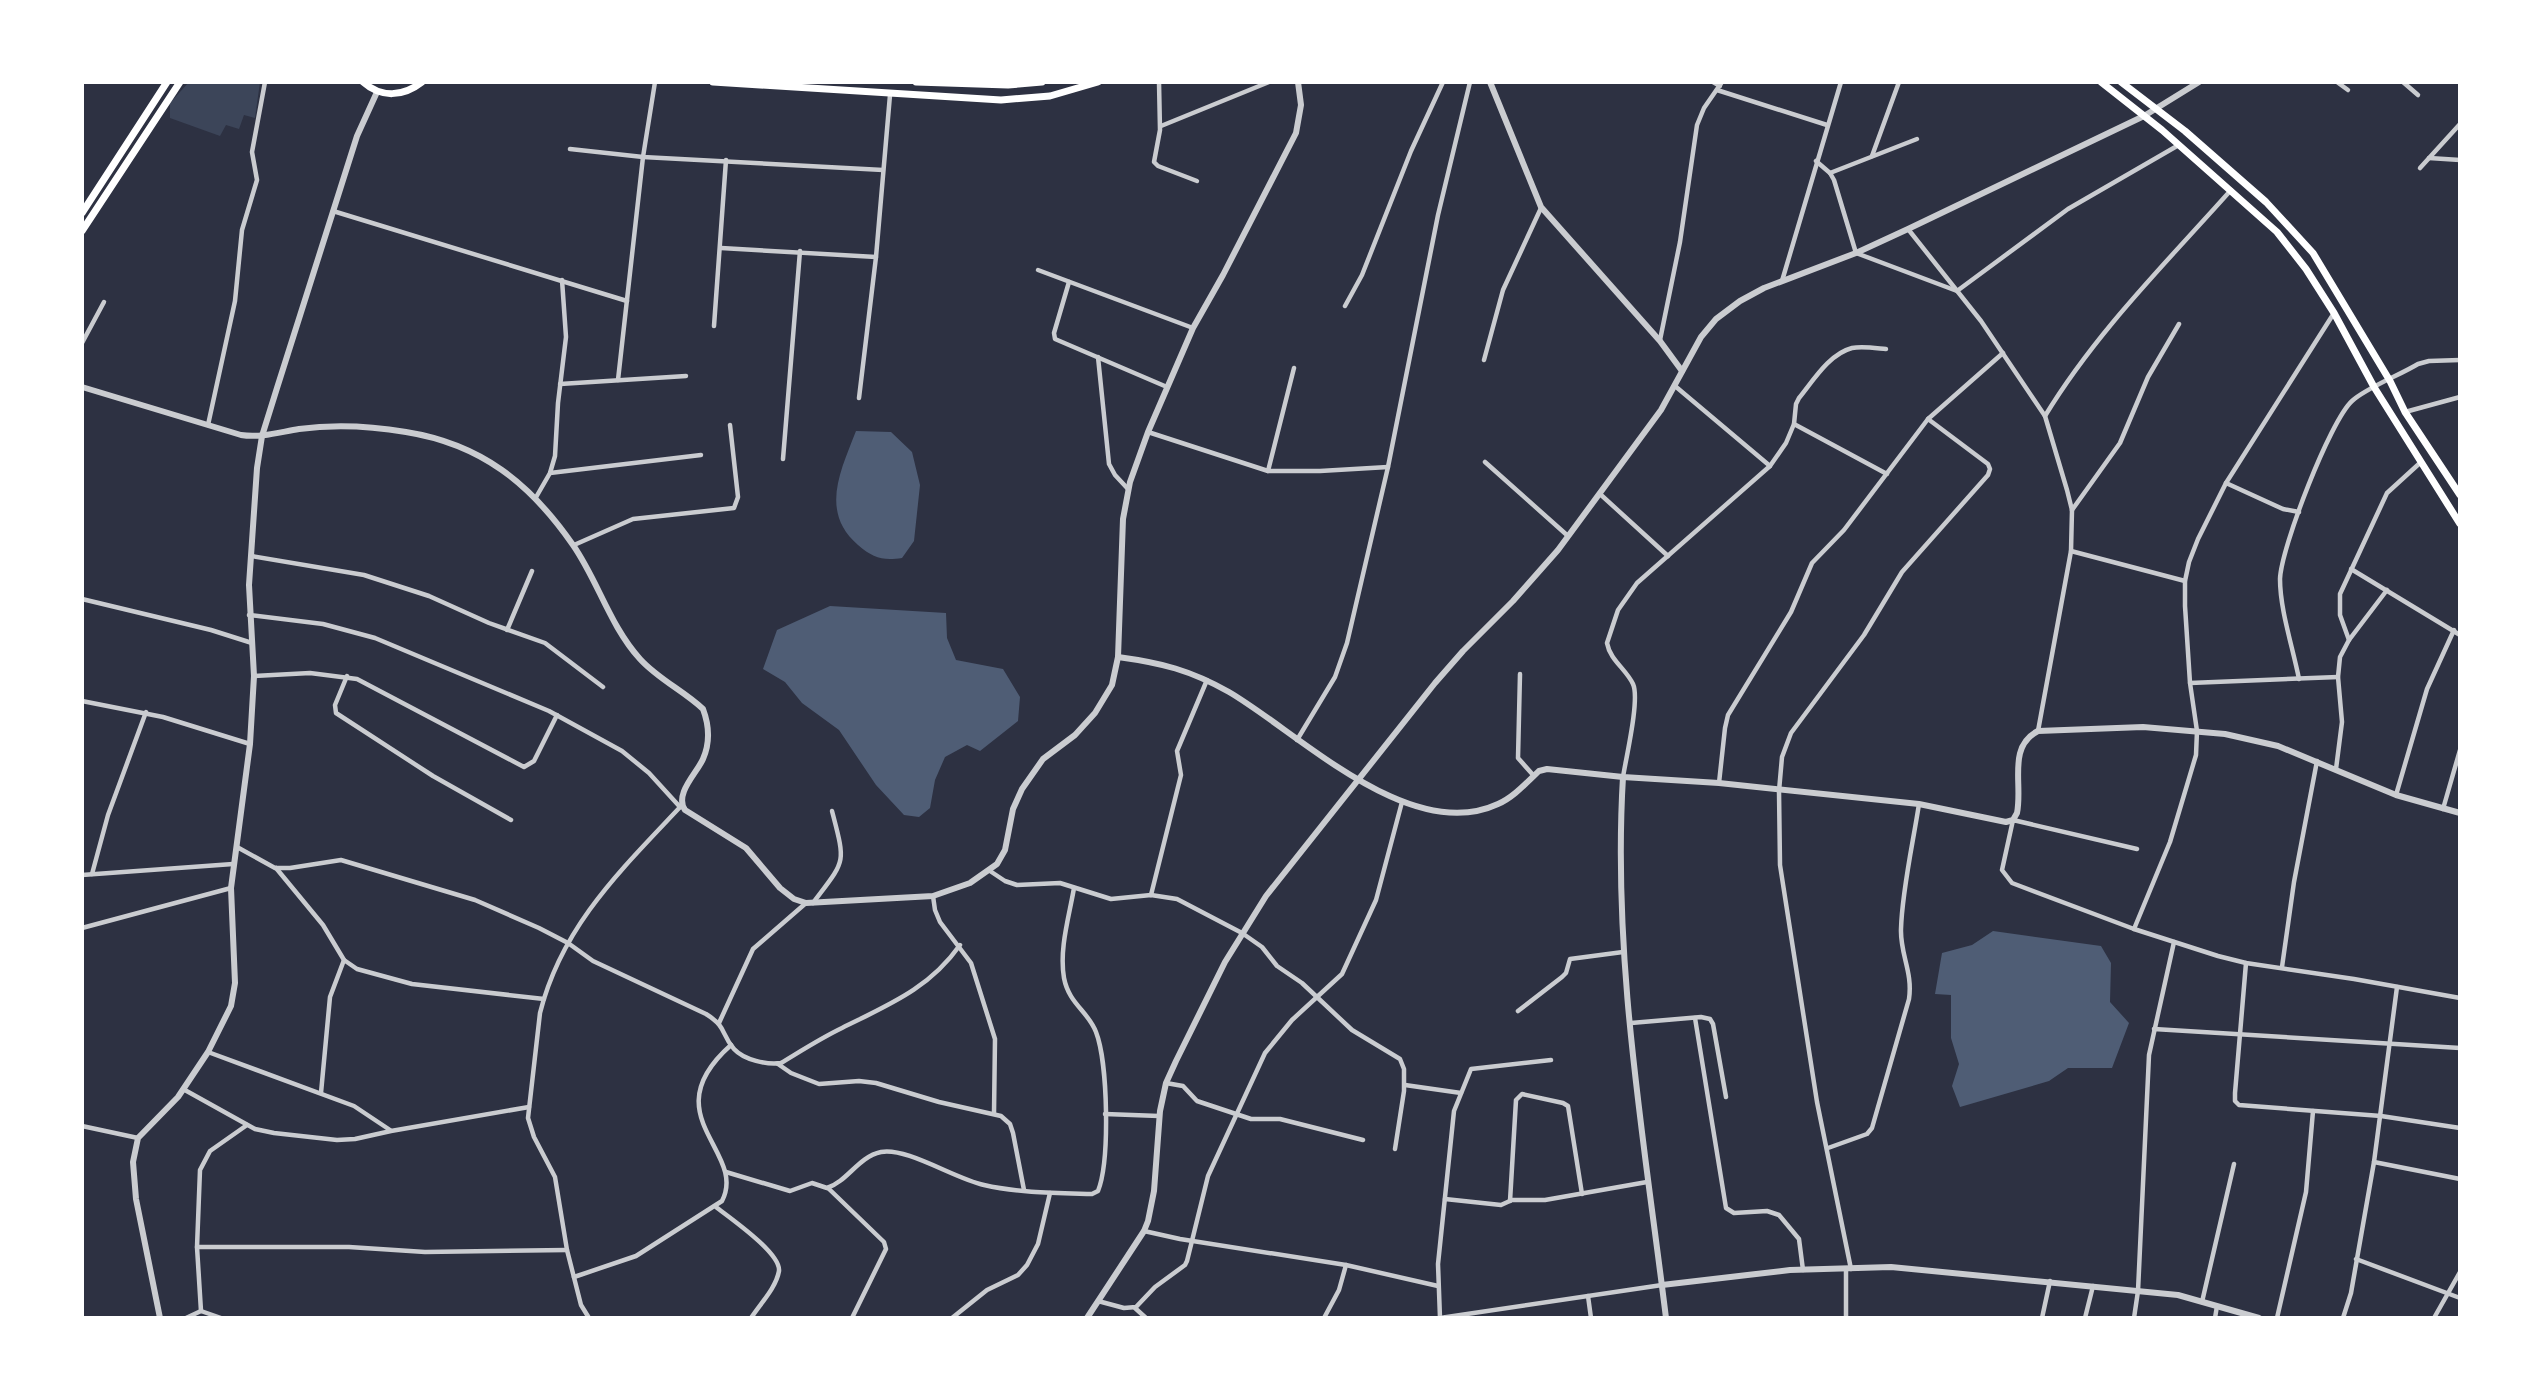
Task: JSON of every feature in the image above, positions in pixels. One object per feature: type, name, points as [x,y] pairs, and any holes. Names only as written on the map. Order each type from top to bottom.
[{"type":"main road","points":[[82,213],[167,82]]},
{"type":"main road","points":[[82,230],[180,82]]},
{"type":"main road","points":[[363,82],[377,92],[389,94],[402,93],[422,82]]},
{"type":"main road","points":[[713,82],[802,86],[890,95],[1024,99],[1050,96],[1098,82]]},
{"type":"main road","points":[[916,82],[1008,85],[1042,82]]},
{"type":"main road","points":[[2101,82],[2231,190],[2277,232],[2306,269],[2334,313],[2374,387],[2460,524]]},
{"type":"main road","points":[[2121,82],[2266,202],[2313,253],[2390,381],[2405,412],[2460,495]]},
{"type":"street","points":[[208,426],[235,301],[242,230],[257,180],[252,152],[265,82]]},
{"type":"street","points":[[618,380],[643,157],[655,82]]},
{"type":"street","points":[[1159,82],[1160,126],[1154,160],[1156,164],[1197,181]]},
{"type":"street","points":[[1160,126],[1269,82]]},
{"type":"street","points":[[249,615],[323,624],[375,638],[557,715],[622,751],[638,763],[690,814],[746,848],[780,888],[794,899],[809,903],[933,896],[953,891],[990,871],[1005,850],[1013,809],[1022,789],[1043,760],[1075,735],[1095,713],[1112,685],[1118,657],[1122,519],[1128,489],[1148,432],[1193,328],[1296,133],[1301,105],[1298,82]]},
{"type":"street","points":[[1345,306],[1359,282],[1411,151],[1443,82]]},
{"type":"street","points":[[1297,740],[1316,712],[1341,662],[1388,467],[1438,215],[1470,82]]},
{"type":"street","points":[[1490,82],[1541,207],[1660,341],[1682,371]]},
{"type":"street","points":[[1713,82],[1827,125]]},
{"type":"street","points":[[1782,281],[1841,82]]},
{"type":"street","points":[[1871,157],[1899,82]]},
{"type":"street","points":[[2182,94],[2188,82]]},
{"type":"street","points":[[1087,1318],[1144,1231],[1154,1191],[1159,1116],[1166,1083],[1241,933],[1266,896],[1435,683],[1513,601],[1600,495],[1661,410],[1702,337],[1716,319],[1740,301],[1782,281],[1856,253],[1909,229],[2144,116],[2199,82]]},
{"type":"street","points":[[2337,82],[2348,90]]},
{"type":"street","points":[[2403,82],[2417,95]]},
{"type":"street","points":[[1660,341],[1680,242],[1697,125],[1704,108],[1719,86]]},
{"type":"street","points":[[160,1318],[133,1182],[134,1149],[138,1138],[183,1089],[208,1052],[231,1006],[236,983],[233,864],[250,744],[254,676],[249,615],[251,556],[262,436],[357,136],[377,92]]},
{"type":"street","points":[[859,398],[876,257],[890,95]]},
{"type":"street","points":[[2420,168],[2460,124]]},
{"type":"street","points":[[1830,173],[1917,139]]},
{"type":"street","points":[[1957,291],[2068,209],[2177,146]]},
{"type":"street","points":[[570,149],[643,157],[883,170]]},
{"type":"street","points":[[2429,159],[2460,160]]},
{"type":"street","points":[[714,326],[726,160]]},
{"type":"street","points":[[1816,161],[1830,173],[1856,253]]},
{"type":"street","points":[[2045,416],[2070,375],[2104,331],[2231,190]]},
{"type":"street","points":[[1484,360],[1503,290],[1541,207]]},
{"type":"street","points":[[333,211],[627,301]]},
{"type":"street","points":[[1909,229],[2003,353],[2045,416],[2072,510],[2071,551],[2038,731]]},
{"type":"street","points":[[721,248],[876,257]]},
{"type":"street","points":[[783,459],[800,251]]},
{"type":"street","points":[[1856,253],[1957,291]]},
{"type":"street","points":[[1038,270],[1193,328]]},
{"type":"street","points":[[535,499],[550,473],[555,456],[566,337],[562,280]]},
{"type":"street","points":[[1069,282],[1055,339],[1167,387]]},
{"type":"street","points":[[82,343],[104,302]]},
{"type":"street","points":[[2134,929],[2170,842],[2194,768],[2197,731],[2190,683],[2185,581],[2189,562],[2226,483],[2334,313]]},
{"type":"street","points":[[2072,510],[2120,443],[2148,377],[2179,324]]},
{"type":"street","points":[[1666,1318],[1647,1182],[1623,952],[1620,824],[1623,777],[1635,695],[1634,685],[1608,649],[1607,639],[1618,610],[1637,583],[1770,466],[1786,443],[1794,424],[1799,398],[1827,364],[1839,353],[1853,348],[1886,349]]},
{"type":"street","points":[[1719,783],[1725,728],[1735,702],[1791,612],[1812,563],[1844,530],[1928,419],[2003,353]]},
{"type":"street","points":[[1098,357],[1110,464],[1115,475],[1128,489]]},
{"type":"street","points":[[2299,679],[2281,594],[2280,576],[2283,557],[2299,512],[2339,417],[2356,398],[2418,364],[2460,360]]},
{"type":"street","points":[[1268,471],[1294,368]]},
{"type":"street","points":[[560,384],[686,376]]},
{"type":"street","points":[[1675,386],[1770,466]]},
{"type":"street","points":[[82,387],[241,435],[262,436],[302,429],[357,427],[435,438],[482,456],[505,471],[535,499],[573,546],[607,610],[641,660],[703,709],[708,728],[706,750],[682,795],[681,806],[601,892],[568,943],[544,999],[538,1025],[529,1107],[531,1127],[553,1170],[567,1250],[581,1305],[589,1318]]},
{"type":"street","points":[[2405,412],[2460,397]]},
{"type":"street","points":[[1846,1318],[1848,1269],[1828,1148],[1817,1102],[1780,865],[1779,791],[1782,757],[1791,733],[1864,635],[1902,572],[1988,475],[1988,464],[1928,419]]},
{"type":"street","points":[[1794,424],[1887,474]]},
{"type":"street","points":[[573,546],[633,519],[734,508],[738,497],[730,425]]},
{"type":"street","points":[[1148,432],[1268,471],[1388,467]]},
{"type":"street","points":[[550,473],[701,455]]},
{"type":"street","points":[[1485,462],[1568,536]]},
{"type":"street","points":[[2349,640],[2338,604],[2351,569],[2387,493],[2421,462]]},
{"type":"street","points":[[2226,483],[2283,509],[2299,512]]},
{"type":"street","points":[[1600,495],[1668,556]]},
{"type":"street","points":[[2071,551],[2185,581]]},
{"type":"street","points":[[251,556],[364,575],[429,596],[552,647],[603,687]]},
{"type":"street","points":[[2351,569],[2460,635]]},
{"type":"street","points":[[507,630],[532,571]]},
{"type":"street","points":[[2336,769],[2342,722],[2338,677],[2340,657],[2349,640],[2387,590]]},
{"type":"street","points":[[82,598],[252,643]]},
{"type":"street","points":[[2396,794],[2427,689],[2454,630]]},
{"type":"street","points":[[1118,657],[1168,664],[1207,680],[1358,779],[1402,802],[1448,812],[1478,810],[1505,801],[1539,771],[1547,769],[1719,783],[1919,804],[1998,821],[2013,820],[2137,849]]},
{"type":"street","points":[[254,676],[310,673],[346,676],[371,685],[524,767],[534,761],[557,715]]},
{"type":"street","points":[[1520,674],[1518,758],[1534,776]]},
{"type":"street","points":[[346,676],[335,705],[336,713],[433,776],[511,820]]},
{"type":"street","points":[[2190,683],[2338,677]]},
{"type":"street","points":[[1151,895],[1181,775],[1177,751],[1207,680]]},
{"type":"street","points":[[82,701],[146,712],[250,744]]},
{"type":"street","points":[[92,874],[107,815],[146,712]]},
{"type":"street","points":[[2460,813],[2396,794],[2278,746],[2225,734],[2143,727],[2038,731],[2028,737],[2020,748],[2018,805],[2003,856],[2002,870],[2012,883],[2134,929],[2246,963],[2460,998]]},
{"type":"street","points":[[2443,808],[2460,750]]},
{"type":"street","points":[[2282,967],[2317,760]]},
{"type":"street","points":[[1098,1301],[1135,1308],[1159,1283],[1185,1265],[1194,1240],[1208,1176],[1265,1053],[1282,1031],[1342,974],[1373,907],[1402,802]]},
{"type":"street","points":[[1828,1148],[1867,1134],[1872,1128],[1909,999],[1911,983],[1903,955],[1901,927],[1919,804]]},
{"type":"street","points":[[719,1023],[753,949],[809,903],[840,867],[841,846],[832,811]]},
{"type":"street","points":[[236,847],[275,868],[323,925],[344,960],[357,969],[412,985],[544,999]]},
{"type":"street","points":[[275,868],[332,860],[349,862],[475,900],[568,943],[593,961],[686,1004],[719,1023],[731,1045],[751,1059],[778,1064],[791,1073],[819,1084],[859,1081],[876,1083],[939,1102],[994,1113],[1010,1124],[1024,1190]]},
{"type":"street","points":[[82,875],[233,864]]},
{"type":"street","points":[[990,871],[1012,885],[1058,883],[1111,899],[1151,895],[1178,899],[1265,949],[1277,966],[1302,983],[1352,1030],[1400,1059],[1405,1085],[1395,1149]]},
{"type":"street","points":[[82,928],[232,888]]},
{"type":"street","points":[[827,1188],[835,1185],[868,1157],[889,1152],[903,1154],[973,1182],[1050,1193],[1092,1194],[1098,1191],[1104,1160],[1103,1063],[1100,1044],[1090,1020],[1070,998],[1064,975],[1063,950],[1074,888]]},
{"type":"street","points":[[933,896],[940,922],[971,962],[995,1043],[994,1113]]},
{"type":"street","points":[[2134,1318],[2138,1291],[2147,1084],[2154,1029],[2174,942]]},
{"type":"street","points":[[778,1064],[843,1027],[904,997],[940,970],[960,945]]},
{"type":"street","points":[[1518,1012],[1566,973],[1570,959],[1623,952]]},
{"type":"street","points":[[321,1093],[330,997],[344,960]]},
{"type":"street","points":[[2246,963],[2235,1101],[2246,1106],[2381,1116],[2460,1128]]},
{"type":"street","points":[[2343,1318],[2351,1293],[2374,1162],[2397,987]]},
{"type":"street","points":[[1631,1023],[1706,1017],[1713,1024],[1726,1097]]},
{"type":"street","points":[[1695,1018],[1726,1208],[1734,1213],[1767,1211],[1779,1215],[1799,1239],[1802,1270]]},
{"type":"street","points":[[2154,1029],[2460,1048]]},
{"type":"street","points":[[574,1277],[636,1256],[716,1207],[724,1196],[726,1172],[702,1123],[699,1099],[705,1077],[731,1045]]},
{"type":"street","points":[[208,1052],[359,1109],[391,1131]]},
{"type":"street","points":[[1551,1060],[1471,1069],[1454,1111],[1438,1286],[1440,1318],[1662,1286],[1802,1270],[1891,1267],[2178,1295],[2259,1318]]},
{"type":"street","points":[[1166,1083],[1183,1086],[1197,1101],[1251,1119],[1280,1119],[1363,1140]]},
{"type":"street","points":[[1405,1085],[1461,1093]]},
{"type":"street","points":[[183,1089],[247,1125],[274,1133],[337,1140],[529,1107]]},
{"type":"street","points":[[1510,1201],[1516,1100],[1522,1094],[1563,1102],[1568,1106],[1582,1194]]},
{"type":"street","points":[[2277,1318],[2306,1192],[2313,1111]]},
{"type":"street","points":[[1105,1114],[1159,1116]]},
{"type":"street","points":[[201,1311],[197,1247],[201,1165],[214,1147],[247,1125]]},
{"type":"street","points":[[82,1126],[138,1138]]},
{"type":"street","points":[[2374,1162],[2460,1180]]},
{"type":"street","points":[[2202,1302],[2234,1164]]},
{"type":"street","points":[[726,1172],[790,1191],[812,1182],[827,1188],[884,1242],[886,1249],[852,1318]]},
{"type":"street","points":[[1445,1199],[1495,1205],[1510,1201],[1545,1200],[1647,1182]]},
{"type":"street","points":[[952,1318],[987,1290],[1018,1275],[1027,1265],[1038,1244],[1050,1193]]},
{"type":"street","points":[[716,1207],[771,1252],[778,1262],[779,1272],[775,1283],[751,1318]]},
{"type":"street","points":[[1144,1231],[1346,1265],[1438,1286]]},
{"type":"street","points":[[197,1247],[349,1247],[425,1252],[567,1250]]},
{"type":"street","points":[[2356,1259],[2460,1298]]},
{"type":"street","points":[[1324,1318],[1339,1290],[1346,1265]]},
{"type":"street","points":[[2434,1318],[2460,1272]]},
{"type":"street","points":[[2042,1318],[2050,1281]]},
{"type":"street","points":[[2085,1318],[2093,1286]]},
{"type":"street","points":[[1588,1296],[1591,1318]]},
{"type":"street","points":[[2215,1318],[2217,1306]]},
{"type":"street","points":[[1135,1308],[1146,1318]]},
{"type":"street","points":[[186,1318],[201,1311],[221,1318]]},
{"type":"shaded area","points":[[189,82],[260,82],[255,118],[244,115],[239,129],[226,125],[220,136],[170,118],[170,103]]},
{"type":"shaded area","points":[[856,431],[891,432],[912,452],[920,485],[914,541],[902,558],[884,559],[869,553],[846,532],[839,519],[837,491],[844,461]]},
{"type":"shaded area","points":[[830,606],[946,613],[947,638],[956,660],[1003,669],[1020,697],[1018,721],[980,751],[967,745],[945,757],[935,780],[930,808],[919,817],[904,815],[876,785],[839,730],[802,703],[785,682],[763,669],[777,630]]},
{"type":"shaded area","points":[[1993,931],[2101,946],[2111,963],[2110,1002],[2129,1023],[2112,1068],[2068,1068],[2049,1081],[1960,1107],[1952,1086],[1959,1064],[1951,1038],[1951,995],[1935,994],[1942,953],[1972,945]]}]
